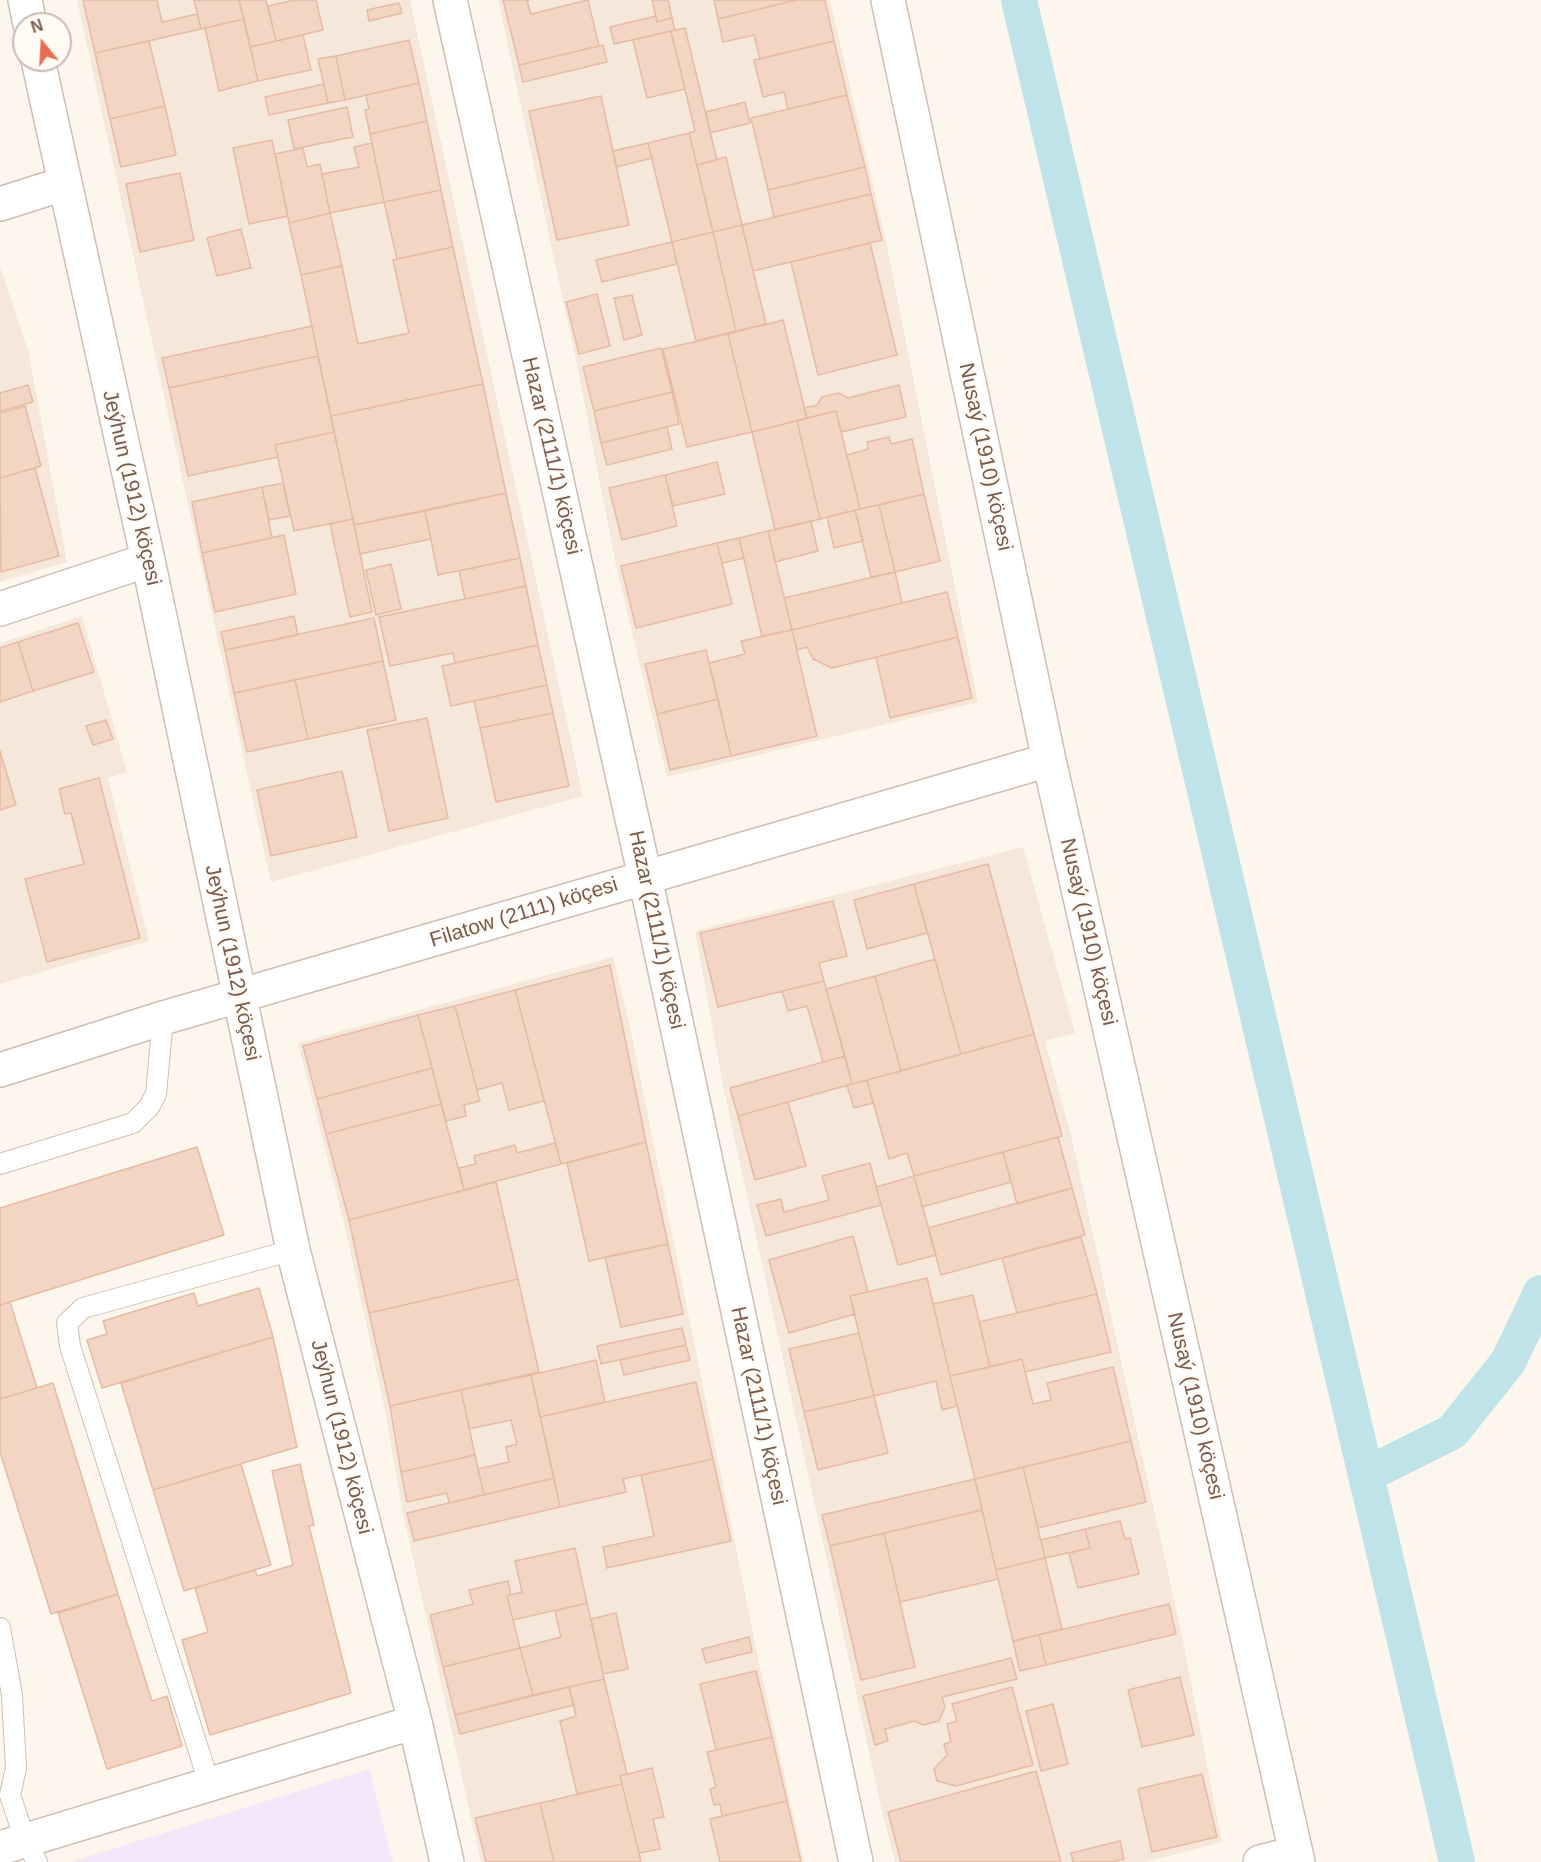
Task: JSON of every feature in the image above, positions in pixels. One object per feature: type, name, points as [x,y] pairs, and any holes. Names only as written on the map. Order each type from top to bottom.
[{"type":"street","name":"Hazar (2111/1) köçesi","points":[[450,0],[645,877],[856,1862]]},
{"type":"street","name":"Nusaý (1910) köçesi","points":[[888,0],[1049,760],[1297,1857]]},
{"type":"street","name":"Jeýhun (1912) köçesi","points":[[40,72],[63,184],[148,560],[293,1250],[415,1722],[447,1862]]},
{"type":"street","points":[[0,204],[63,184]]},
{"type":"street","points":[[0,609],[148,560]]},
{"type":"street","name":"Filatow (2111) köçesi","points":[[0,1070],[163,1018],[239,998],[1049,760]]},
{"type":"street","points":[[20,1850],[210,1786],[415,1722]]},
{"type":"street","points":[[1260,1862],[1297,1857]]},
{"type":"lane","points":[[0,1164],[133,1123],[149,1107],[156,1094],[163,1018]]},
{"type":"lane","points":[[210,1786],[70,1346],[67,1323],[82,1308],[293,1250]]},
{"type":"lane","points":[[0,1628],[12,1695],[16,1768],[10,1795],[20,1850]]},
{"type":"shaded area","points":[[77,0],[410,0],[583,796],[271,882]]},
{"type":"shaded area","points":[[498,0],[830,0],[886,241],[978,702],[667,777],[616,566],[576,360]]},
{"type":"shaded area","points":[[0,267],[29,354],[67,562],[0,582]]},
{"type":"shaded area","points":[[82,616],[127,772],[108,778],[149,941],[0,984],[0,643]]},
{"type":"shaded area","points":[[1023,847],[1075,1033],[1045,1041],[1071,1135],[1181,1631],[1222,1842],[1146,1862],[895,1862],[723,1086],[695,931]]},
{"type":"shaded area","points":[[613,957],[629,1022],[760,1667],[804,1862],[481,1862],[403,1514],[385,1410],[344,1223],[298,1043]]},
{"type":"shaded area","points":[[369,1769],[393,1862],[70,1862]]},
{"type":"building","points":[[83,0],[157,0],[162,22],[197,14],[201,29],[95,53]]},
{"type":"building","points":[[194,0],[239,0],[244,19],[201,29]]},
{"type":"building","points":[[239,0],[266,0],[276,41],[250,47]]},
{"type":"building","points":[[294,0],[316,0],[323,30],[276,41],[268,6]]},
{"type":"building","points":[[503,0],[529,0],[527,1],[531,14],[588,0],[599,46],[519,65]]},
{"type":"building","points":[[652,0],[668,0],[672,18],[657,22]]},
{"type":"building","points":[[714,0],[797,0],[718,19]]},
{"type":"building","points":[[797,0],[825,0],[834,41],[760,59],[754,35],[723,42],[718,19]]},
{"type":"building","points":[[399,3],[402,13],[369,21],[367,10]]},
{"type":"building","points":[[656,16],[657,22],[672,18],[675,30],[614,44],[610,27]]},
{"type":"building","points":[[244,19],[258,81],[219,91],[205,28]]},
{"type":"building","points":[[685,28],[717,160],[697,165],[689,133],[695,131],[671,31]]},
{"type":"building","points":[[671,31],[685,89],[647,98],[633,40]]},
{"type":"building","points":[[303,35],[311,70],[258,81],[250,47]]},
{"type":"building","points":[[409,40],[419,83],[345,100],[336,56]]},
{"type":"building","points":[[149,41],[165,106],[110,119],[95,53]]},
{"type":"building","points":[[834,41],[847,95],[788,109],[784,92],[763,97],[754,60]]},
{"type":"building","points":[[603,45],[607,62],[523,82],[519,65]]},
{"type":"building","points":[[336,56],[345,100],[328,103],[318,59]]},
{"type":"building","points":[[419,83],[427,121],[370,134],[365,110],[369,109],[366,95]]},
{"type":"building","points":[[324,84],[328,103],[269,115],[265,97]]},
{"type":"building","points":[[847,95],[865,167],[768,190],[751,118]]},
{"type":"building","points":[[601,96],[629,225],[557,240],[529,111]]},
{"type":"building","points":[[745,102],[750,123],[710,133],[706,112]]},
{"type":"building","points":[[165,106],[176,155],[121,167],[110,119]]},
{"type":"building","points":[[347,107],[353,137],[294,149],[288,120]]},
{"type":"building","points":[[427,121],[441,190],[384,202],[370,134]]},
{"type":"building","points":[[689,133],[713,232],[672,242],[648,143]]},
{"type":"building","points":[[272,140],[288,216],[249,224],[233,148]]},
{"type":"building","points":[[372,143],[384,202],[330,213],[322,174],[359,167],[354,147]]},
{"type":"building","points":[[648,143],[652,158],[616,167],[613,151]]},
{"type":"building","points":[[303,148],[307,167],[320,164],[330,213],[289,223],[275,154]]},
{"type":"building","points":[[726,157],[742,225],[713,232],[697,165]]},
{"type":"building","points":[[865,167],[871,194],[774,217],[768,190]]},
{"type":"building","points":[[180,173],[194,240],[140,252],[126,184]]},
{"type":"building","points":[[441,190],[453,247],[397,259],[384,202]]},
{"type":"building","points":[[871,194],[882,240],[753,271],[742,225]]},
{"type":"building","points":[[330,213],[342,266],[301,275],[289,223]]},
{"type":"building","points":[[742,225],[766,324],[736,331],[713,232]]},
{"type":"building","points":[[241,229],[251,268],[217,276],[207,238]]},
{"type":"building","points":[[713,232],[736,331],[696,341],[672,242]]},
{"type":"building","points":[[672,242],[677,264],[602,282],[596,260]]},
{"type":"building","points":[[870,243],[897,355],[818,375],[791,262]]},
{"type":"building","points":[[453,247],[483,384],[331,416],[301,275],[342,266],[358,344],[409,333],[393,260]]},
{"type":"building","points":[[597,294],[610,346],[579,354],[566,302]]},
{"type":"building","points":[[632,295],[642,335],[624,340],[614,298]]},
{"type":"building","points":[[783,320],[807,418],[752,432],[728,334]]},
{"type":"building","points":[[312,326],[318,356],[169,388],[162,358]]},
{"type":"building","points":[[728,334],[752,432],[687,447],[663,349]]},
{"type":"building","points":[[661,348],[672,392],[594,411],[583,367]]},
{"type":"building","points":[[318,356],[334,432],[275,445],[278,457],[188,476],[169,388]]},
{"type":"building","points":[[483,384],[506,493],[354,525],[331,416]]},
{"type":"building","points":[[28,385],[33,402],[0,411],[0,393]]},
{"type":"building","points":[[899,385],[906,417],[841,432],[836,411],[807,418],[804,408],[817,405],[822,397],[839,393],[848,398]]},
{"type":"building","points":[[672,392],[679,424],[601,443],[594,411]]},
{"type":"building","points":[[25,406],[41,466],[0,478],[0,413]]},
{"type":"building","points":[[836,411],[860,509],[820,519],[797,421]]},
{"type":"building","points":[[797,421],[820,519],[775,530],[752,432]]},
{"type":"building","points":[[667,427],[672,449],[607,465],[601,443]]},
{"type":"building","points":[[334,432],[353,519],[294,531],[275,445]]},
{"type":"building","points":[[889,437],[891,444],[912,439],[924,494],[860,509],[847,455],[868,449],[867,442]]},
{"type":"building","points":[[717,462],[725,494],[673,506],[665,475]]},
{"type":"building","points":[[35,468],[59,556],[1,572],[0,478]]},
{"type":"building","points":[[665,475],[677,526],[622,540],[609,488]]},
{"type":"building","points":[[283,483],[290,516],[269,520],[262,487]]},
{"type":"building","points":[[262,487],[272,538],[202,553],[192,502]]},
{"type":"building","points":[[506,493],[520,558],[438,575],[425,511]]},
{"type":"building","points":[[924,494],[940,561],[895,572],[879,505]]},
{"type":"building","points":[[879,505],[895,572],[871,577],[855,510]]},
{"type":"building","points":[[855,510],[863,541],[834,548],[827,517]]},
{"type":"building","points":[[425,511],[431,539],[360,554],[354,525]]},
{"type":"building","points":[[353,519],[372,612],[350,617],[330,524]]},
{"type":"building","points":[[811,521],[818,551],[775,562],[768,531]]},
{"type":"building","points":[[768,531],[792,630],[762,636],[739,538]]},
{"type":"building","points":[[284,535],[296,594],[215,612],[202,553]]},
{"type":"building","points":[[739,538],[744,558],[722,563],[717,543]]},
{"type":"building","points":[[717,543],[732,604],[636,628],[621,566]]},
{"type":"building","points":[[520,558],[526,586],[465,599],[459,571]]},
{"type":"building","points":[[391,564],[401,609],[376,615],[366,570]]},
{"type":"building","points":[[895,572],[902,603],[792,630],[784,598]]},
{"type":"building","points":[[526,586],[538,645],[455,663],[453,653],[390,666],[379,617]]},
{"type":"building","points":[[947,592],[958,637],[832,668],[813,659],[807,647],[797,650],[792,630]]},
{"type":"building","points":[[294,616],[298,635],[225,650],[221,632]]},
{"type":"building","points":[[374,618],[383,661],[234,693],[225,650]]},
{"type":"building","points":[[78,623],[94,672],[33,691],[18,642]]},
{"type":"building","points":[[792,630],[817,736],[731,756],[709,663],[745,654],[741,641]]},
{"type":"building","points":[[958,637],[972,698],[890,718],[876,657]]},
{"type":"building","points":[[18,642],[33,691],[0,702],[0,648]]},
{"type":"building","points":[[538,645],[547,685],[451,706],[442,666]]},
{"type":"building","points":[[706,650],[718,699],[657,714],[645,664]]},
{"type":"building","points":[[383,661],[396,720],[308,739],[295,680]]},
{"type":"building","points":[[295,680],[308,739],[247,752],[234,693]]},
{"type":"building","points":[[547,685],[553,713],[480,728],[474,701]]},
{"type":"building","points":[[718,699],[731,756],[670,770],[657,714]]},
{"type":"building","points":[[553,713],[569,786],[496,802],[480,728]]},
{"type":"building","points":[[427,718],[448,818],[389,831],[367,730]]},
{"type":"building","points":[[106,720],[113,739],[93,745],[86,726]]},
{"type":"building","points":[[0,751],[16,805],[0,810]]},
{"type":"building","points":[[342,771],[357,837],[271,856],[257,790]]},
{"type":"building","points":[[99,778],[140,938],[47,962],[25,879],[84,864],[71,813],[65,814],[59,789]]},
{"type":"building","points":[[988,864],[1034,1034],[961,1054],[914,884]]},
{"type":"building","points":[[914,884],[927,933],[867,949],[854,900]]},
{"type":"building","points":[[833,901],[847,956],[819,963],[824,981],[718,1007],[700,933]]},
{"type":"building","points":[[935,959],[961,1054],[901,1071],[875,976]]},
{"type":"building","points":[[610,965],[646,1142],[561,1164],[515,990]]},
{"type":"building","points":[[875,976],[901,1071],[852,1084],[826,989]]},
{"type":"building","points":[[824,981],[845,1056],[823,1062],[807,1006],[788,1011],[782,991]]},
{"type":"building","points":[[515,990],[544,1101],[509,1110],[502,1083],[477,1090],[455,1006]]},
{"type":"building","points":[[455,1006],[480,1101],[464,1105],[466,1116],[446,1121],[418,1015]]},
{"type":"building","points":[[418,1015],[432,1068],[317,1099],[303,1046]]},
{"type":"building","points":[[1034,1034],[1062,1136],[914,1176],[907,1153],[889,1159],[867,1080]]},
{"type":"building","points":[[845,1056],[852,1084],[738,1116],[730,1088]]},
{"type":"building","points":[[432,1068],[441,1104],[326,1134],[317,1099]]},
{"type":"building","points":[[867,1080],[873,1103],[854,1108],[847,1085]]},
{"type":"building","points":[[788,1102],[806,1166],[755,1180],[738,1116]]},
{"type":"building","points":[[441,1104],[464,1190],[349,1220],[326,1134]]},
{"type":"building","points":[[1058,1137],[1072,1188],[1017,1204],[1003,1152]]},
{"type":"building","points":[[646,1142],[668,1244],[589,1261],[567,1163]]},
{"type":"building","points":[[555,1143],[561,1164],[464,1190],[459,1168],[476,1164],[474,1156],[515,1145],[517,1153]]},
{"type":"building","points":[[197,1147],[224,1235],[0,1305],[0,1208]]},
{"type":"building","points":[[1003,1152],[1011,1182],[922,1207],[914,1176]]},
{"type":"building","points":[[870,1163],[881,1205],[766,1236],[757,1205],[781,1199],[784,1212],[829,1200],[822,1176]]},
{"type":"building","points":[[914,1176],[936,1255],[898,1265],[876,1187]]},
{"type":"building","points":[[496,1182],[518,1279],[369,1313],[349,1220]]},
{"type":"building","points":[[1072,1188],[1085,1235],[941,1275],[928,1228]]},
{"type":"building","points":[[853,1236],[868,1292],[850,1296],[855,1314],[789,1333],[769,1260]]},
{"type":"building","points":[[1081,1237],[1097,1294],[1017,1313],[1002,1258]]},
{"type":"building","points":[[668,1244],[683,1314],[621,1327],[605,1257]]},
{"type":"building","points":[[927,1278],[957,1406],[942,1410],[936,1381],[874,1396],[850,1296]]},
{"type":"building","points":[[518,1279],[539,1372],[390,1406],[369,1313]]},
{"type":"building","points":[[259,1288],[273,1337],[102,1388],[87,1340],[107,1334],[103,1321],[194,1293],[198,1306]]},
{"type":"building","points":[[1097,1294],[1111,1352],[1025,1372],[1022,1359],[990,1367],[979,1322]]},
{"type":"building","points":[[973,1295],[990,1367],[950,1376],[933,1304]]},
{"type":"building","points":[[10,1302],[37,1388],[0,1399],[0,1305]]},
{"type":"building","points":[[682,1328],[686,1345],[601,1364],[597,1346]]},
{"type":"building","points":[[859,1333],[874,1396],[804,1412],[789,1349]]},
{"type":"building","points":[[273,1337],[297,1447],[153,1490],[121,1383]]},
{"type":"building","points":[[686,1345],[690,1360],[624,1375],[620,1360]]},
{"type":"building","points":[[1022,1359],[1033,1404],[1051,1400],[1047,1383],[1113,1367],[1131,1441],[975,1479],[950,1376]]},
{"type":"building","points":[[596,1360],[605,1402],[540,1417],[531,1375]]},
{"type":"building","points":[[531,1375],[554,1478],[484,1495],[478,1469],[509,1462],[506,1447],[517,1444],[511,1420],[469,1429],[461,1390]]},
{"type":"building","points":[[696,1382],[713,1459],[623,1479],[626,1492],[560,1507],[540,1417]]},
{"type":"building","points":[[53,1383],[118,1594],[51,1614],[0,1452],[0,1399]]},
{"type":"building","points":[[461,1390],[475,1455],[401,1472],[390,1406]]},
{"type":"building","points":[[874,1396],[888,1453],[818,1470],[804,1412]]},
{"type":"building","points":[[1131,1441],[1146,1502],[1038,1528],[1023,1467]]},
{"type":"building","points":[[475,1455],[484,1495],[449,1503],[447,1493],[407,1502],[401,1472]]},
{"type":"building","points":[[713,1459],[731,1541],[607,1568],[603,1547],[654,1536],[641,1475]]},
{"type":"building","points":[[241,1464],[271,1565],[184,1591],[153,1490]]},
{"type":"building","points":[[300,1464],[314,1525],[309,1526],[351,1693],[210,1735],[182,1640],[208,1632],[195,1588],[255,1570],[257,1576],[293,1565],[272,1471]]},
{"type":"building","points":[[1023,1467],[1045,1558],[996,1570],[975,1479]]},
{"type":"building","points":[[554,1478],[560,1507],[414,1541],[407,1513]]},
{"type":"building","points":[[975,1479],[982,1510],[830,1546],[822,1515]]},
{"type":"building","points":[[982,1510],[998,1579],[900,1602],[884,1533]]},
{"type":"building","points":[[1120,1521],[1125,1539],[1130,1538],[1139,1574],[1078,1588],[1069,1553],[1090,1548],[1085,1529]]},
{"type":"building","points":[[1085,1529],[1090,1548],[1045,1558],[1041,1540]]},
{"type":"building","points":[[884,1533],[915,1667],[861,1680],[830,1546]]},
{"type":"building","points":[[575,1548],[587,1603],[513,1620],[507,1596],[522,1592],[515,1561]]},
{"type":"building","points":[[1045,1558],[1062,1629],[1013,1641],[996,1570]]},
{"type":"building","points":[[508,1581],[511,1595],[507,1596],[520,1648],[443,1667],[430,1615],[473,1604],[469,1590]]},
{"type":"building","points":[[118,1594],[152,1701],[167,1696],[182,1746],[107,1769],[58,1613]]},
{"type":"building","points":[[587,1603],[604,1679],[533,1695],[520,1648],[561,1637],[555,1611]]},
{"type":"building","points":[[1169,1604],[1176,1634],[1046,1665],[1039,1635]]},
{"type":"building","points":[[616,1613],[628,1669],[603,1674],[591,1619]]},
{"type":"building","points":[[1039,1635],[1046,1665],[1020,1671],[1013,1641]]},
{"type":"building","points":[[749,1637],[752,1652],[706,1663],[702,1649]]},
{"type":"building","points":[[520,1648],[533,1695],[455,1715],[443,1667]]},
{"type":"building","points":[[1011,1658],[1017,1679],[942,1697],[945,1707],[939,1721],[923,1725],[915,1721],[885,1729],[888,1741],[875,1745],[863,1696]]},
{"type":"building","points":[[756,1671],[772,1737],[716,1750],[700,1684]]},
{"type":"building","points":[[1180,1677],[1194,1735],[1142,1747],[1128,1690]]},
{"type":"building","points":[[604,1679],[627,1774],[620,1776],[622,1784],[577,1794],[560,1721],[576,1716],[569,1687]]},
{"type":"building","points":[[569,1687],[574,1705],[460,1734],[455,1715]]},
{"type":"building","points":[[1012,1687],[1033,1765],[956,1786],[937,1781],[934,1769],[947,1755],[944,1744],[951,1742],[947,1724],[957,1721],[952,1704]]},
{"type":"building","points":[[1053,1704],[1068,1764],[1041,1771],[1026,1711]]},
{"type":"building","points":[[772,1737],[787,1801],[722,1816],[720,1804],[714,1805],[710,1789],[716,1787],[707,1752]]},
{"type":"building","points":[[652,1768],[664,1817],[653,1819],[660,1849],[639,1853],[620,1776]]},
{"type":"building","points":[[1036,1771],[1061,1862],[901,1862],[888,1812]]},
{"type":"building","points":[[1202,1774],[1217,1837],[1152,1852],[1138,1789]]},
{"type":"building","points":[[622,1784],[641,1862],[554,1862],[540,1803]]},
{"type":"building","points":[[787,1801],[801,1862],[720,1862],[710,1819]]},
{"type":"building","points":[[540,1803],[554,1862],[486,1862],[475,1818]]},
{"type":"building","points":[[1120,1841],[1124,1859],[1112,1862],[1073,1862],[1071,1853]]},
{"type":"waterway","points":[[1019,0],[1457,1862]]},
{"type":"waterway","points":[[1366,1475],[1452,1432],[1508,1362],[1541,1293]]}]
